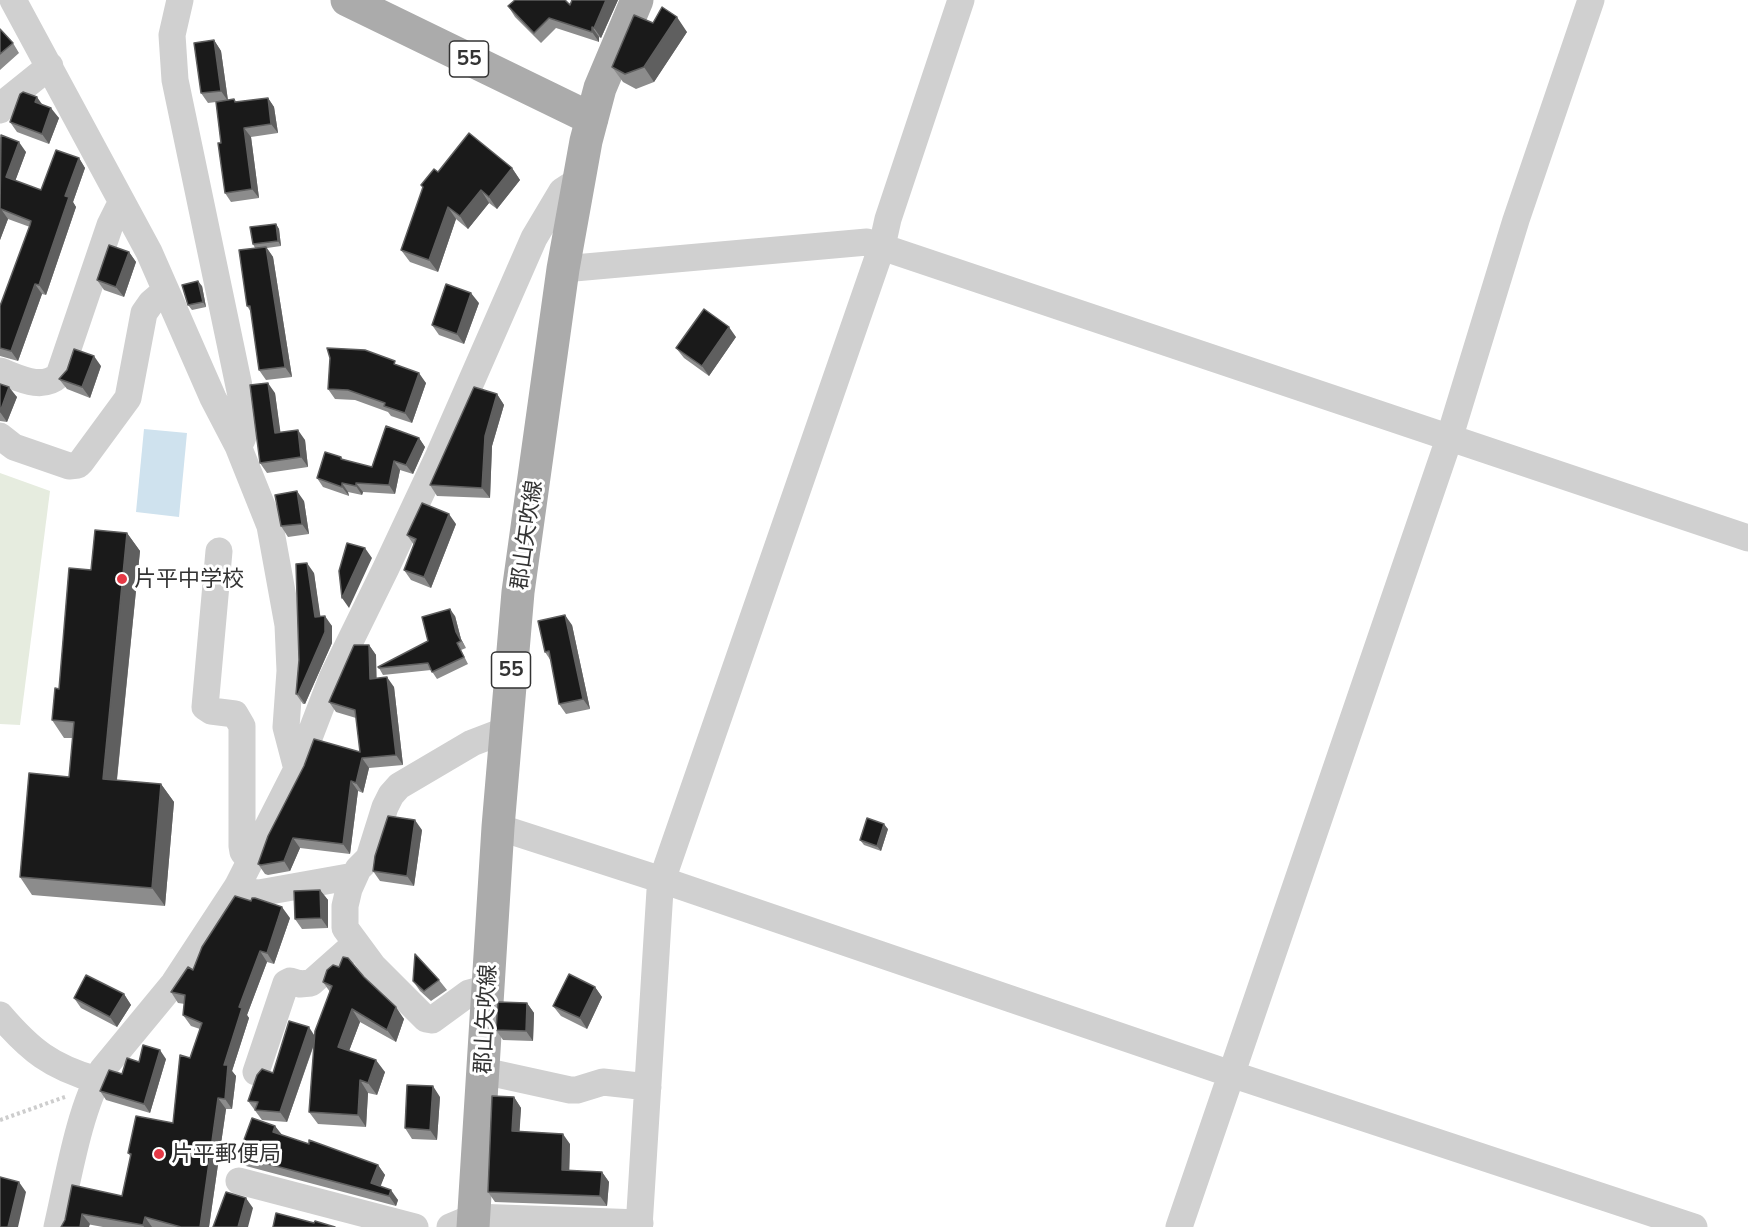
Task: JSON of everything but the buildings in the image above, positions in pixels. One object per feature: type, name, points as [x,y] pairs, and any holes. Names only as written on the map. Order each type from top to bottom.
[{"type":"main road","name":"55","points":[[347,0],[592,119]]},
{"type":"main road","name":"郡山矢吹線","points":[[466,1224],[483,1073],[498,827],[519,592],[563,269],[579,180],[600,88],[638,0]]},
{"type":"street","points":[[13,0],[149,252],[213,398],[238,446],[270,526],[288,625],[290,671],[286,727],[297,769]]},
{"type":"street","points":[[180,0],[172,35],[175,80],[244,410],[245,430],[243,440],[238,446]]},
{"type":"street","points":[[466,1224],[639,1225],[662,880],[882,246],[888,219],[961,0]]},
{"type":"street","points":[[1179,1227],[1449,439],[1516,220],[1591,0]]},
{"type":"street","points":[[0,110],[9,99],[50,66]]},
{"type":"street","points":[[62,1226],[78,1137],[103,1069],[174,983],[237,887],[297,769],[332,678],[439,454],[534,238],[562,191],[579,180]]},
{"type":"street","points":[[0,371],[36,383],[56,378],[59,375],[110,225],[118,209],[124,206]]},
{"type":"street","points":[[563,269],[867,242],[1748,538]]},
{"type":"street","points":[[0,436],[14,447],[69,466],[78,465],[128,398],[144,313],[151,303],[165,291]]},
{"type":"street","points":[[219,550],[205,707],[211,711],[235,714],[240,718],[242,726],[242,846],[243,852],[250,861]]},
{"type":"street","points":[[488,988],[469,993],[432,1020],[426,1019],[374,966],[356,944],[345,928],[345,906],[354,876],[369,858],[385,807],[399,786],[472,742],[506,730]]},
{"type":"street","points":[[498,827],[1694,1227]]},
{"type":"street","points":[[237,887],[246,892],[259,893],[354,876]]},
{"type":"street","points":[[256,1072],[286,983],[290,981],[300,984],[311,983],[323,975],[356,944]]},
{"type":"street","points":[[0,1015],[22,1041],[53,1063],[72,1073],[93,1091]]},
{"type":"street","points":[[483,1073],[570,1090],[603,1082],[648,1087]]},
{"type":"street","points":[[239,1181],[415,1227]]},
{"type":"path","points":[[0,1120],[66,1097],[74,1098],[93,1091]]},
{"type":"shaded area","points":[[0,473],[50,491],[20,725],[0,724]]},
{"type":"water","points":[[144,429],[187,433],[179,517],[136,512]]},
{"type":"place","name":"片平中学校","points":[[122,579]]},
{"type":"place","name":"片平郵便局","points":[[159,1154]]}]
